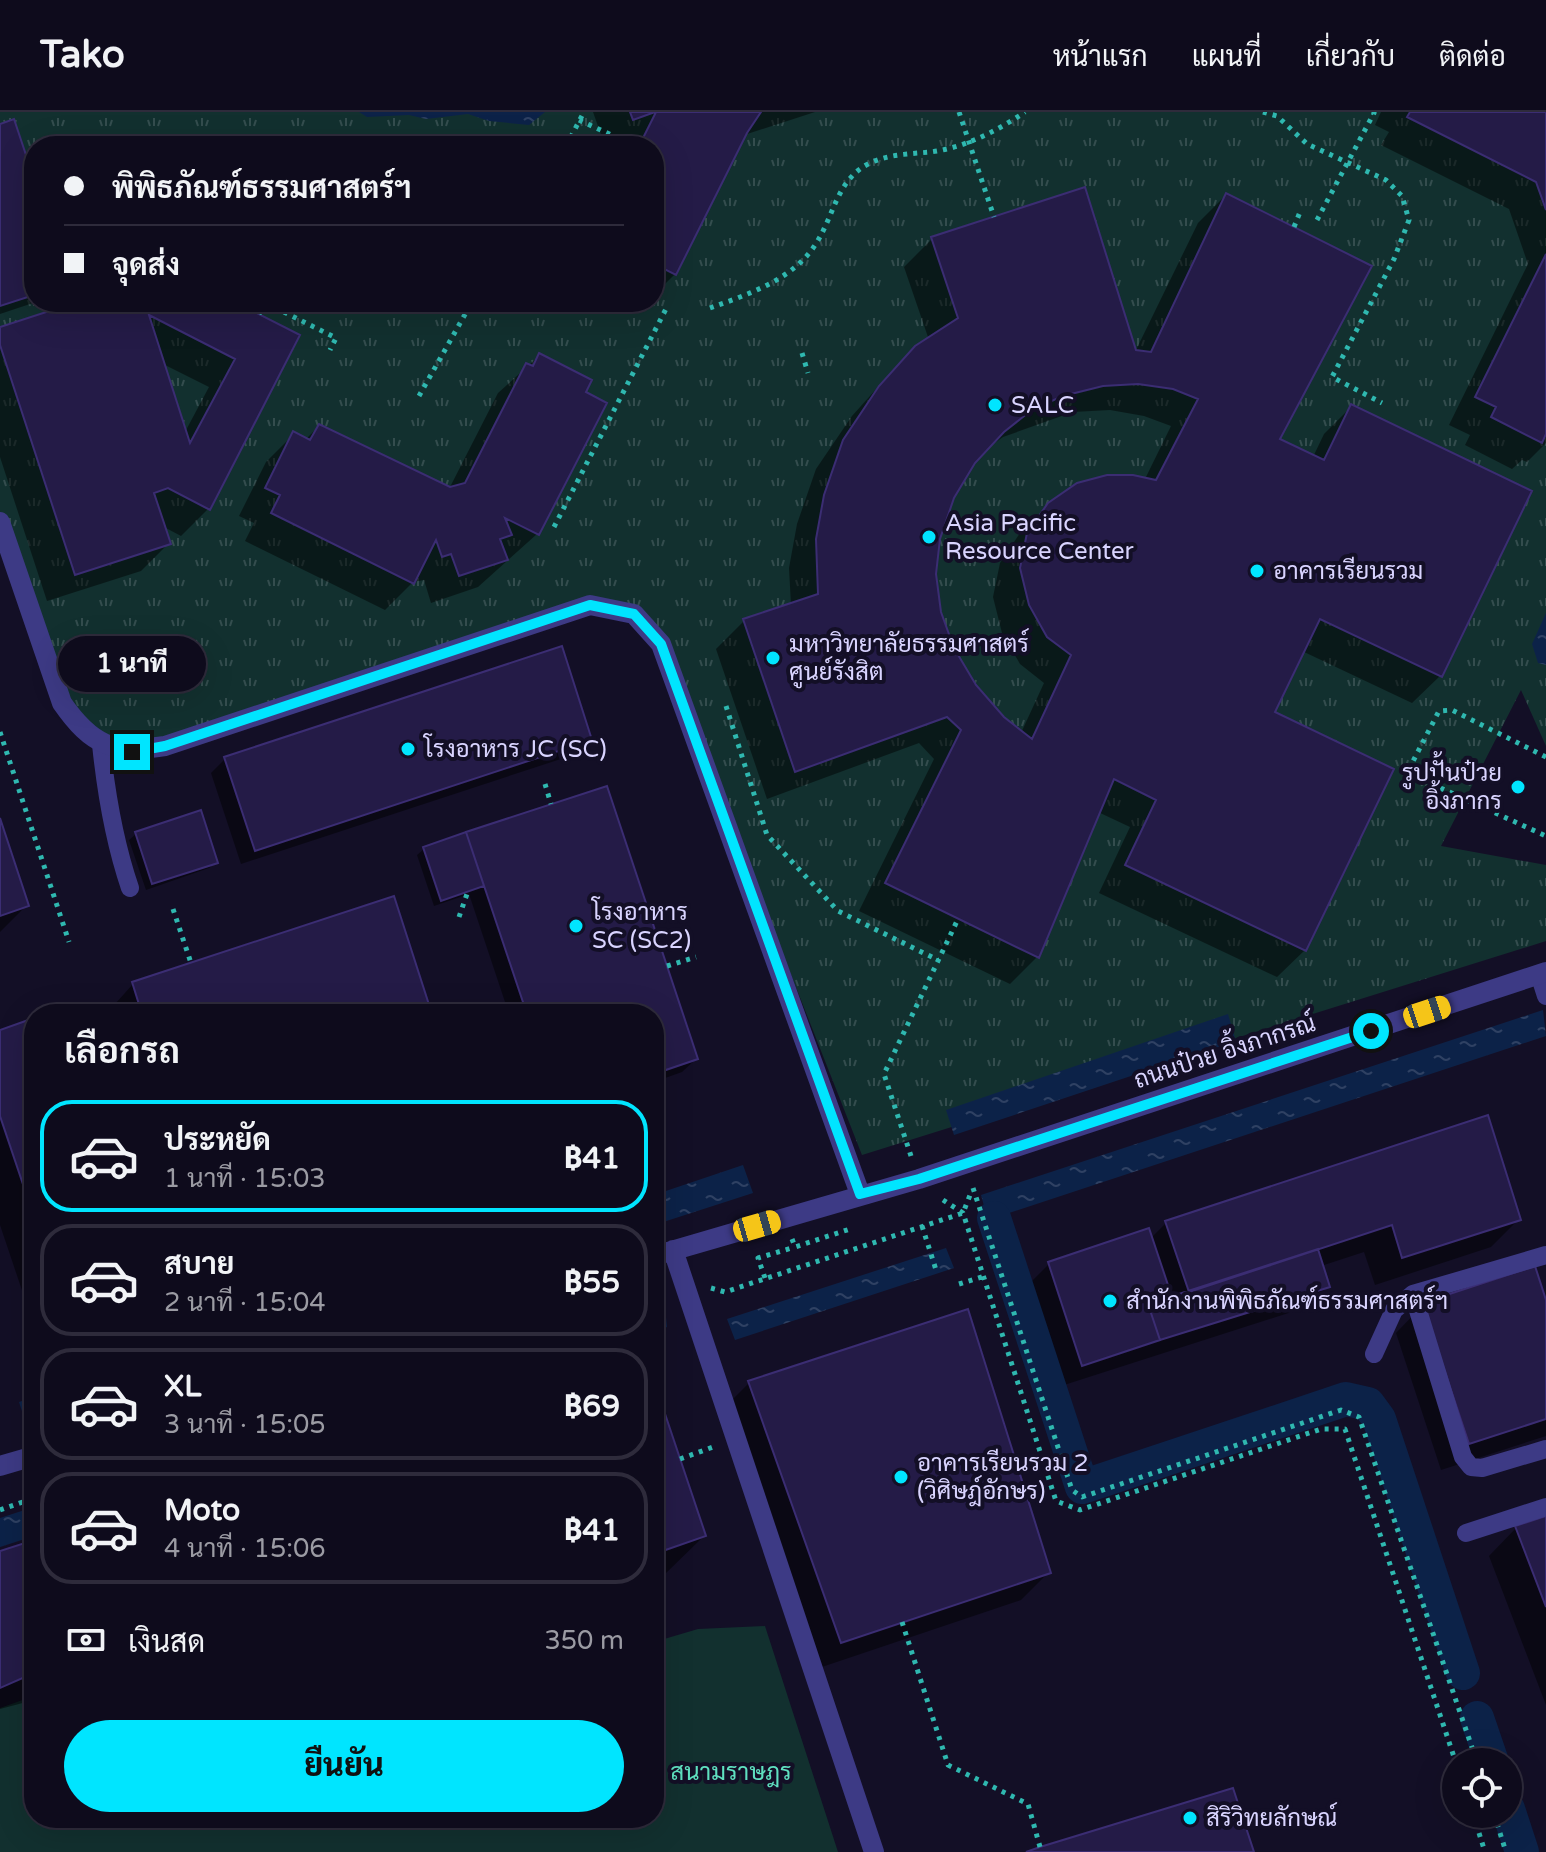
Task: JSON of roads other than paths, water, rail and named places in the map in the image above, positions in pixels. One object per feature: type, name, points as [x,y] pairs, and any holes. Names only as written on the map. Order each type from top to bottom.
[{"type":"street","points":[[0,522],[62,703],[78,726],[101,744],[132,752],[165,746],[590,605],[634,614],[661,644],[860,1194],[664,1253]]},
{"type":"street","name":"ถนนป๋วย อิ้งภากรณ์","points":[[860,1194],[919,1179],[1543,973]]},
{"type":"street","points":[[664,1254],[683,1279],[874,1852]]},
{"type":"street","points":[[0,1466],[24,1459]]},
{"type":"lane","points":[[101,744],[108,803],[130,888]]},
{"type":"lane","points":[[1543,973],[1546,996]]},
{"type":"lane","points":[[1374,1354],[1394,1310],[1413,1294],[1546,1255]]},
{"type":"lane","points":[[1413,1294],[1463,1457],[1471,1467],[1482,1468],[1546,1449]]},
{"type":"lane","points":[[1466,1533],[1546,1507]]},
{"type":"water","points":[[359,112],[545,112],[529,125],[489,121],[468,114],[426,119],[409,115],[367,117]]},
{"type":"water","points":[[1546,613],[1546,665],[1538,663],[1532,644]]},
{"type":"water","points":[[1543,1010],[1546,1036],[988,1220],[981,1195]]},
{"type":"water","points":[[1228,1014],[1236,1041],[954,1135],[946,1110]]},
{"type":"water","points":[[743,1165],[753,1193],[664,1222],[664,1192]]},
{"type":"water","points":[[946,1248],[954,1268],[735,1340],[727,1319]]},
{"type":"water","points":[[664,1299],[667,1327],[664,1328]]},
{"type":"water","points":[[24,1400],[24,1417],[19,1402]]},
{"type":"water","points":[[24,1510],[24,1539],[0,1547],[0,1518]]},
{"type":"waterway","points":[[994,1218],[1082,1487],[1346,1399],[1368,1404],[1379,1419],[1463,1673]]},
{"type":"waterway","points":[[1477,1718],[1487,1748]]},
{"type":"waterway","points":[[1514,1828],[1522,1852]]},
{"type":"place","name":"SALC","points":[[995,405]]},
{"type":"place","name":"Asia Pacific Resource Center","points":[[929,537]]},
{"type":"place","name":"อาคารเรียนรวม","points":[[1257,571]]},
{"type":"place","name":"มหาวิทยาลัยธรรมศาสตร์ ศูนย์รังสิต","points":[[773,658]]},
{"type":"place","name":"โรงอาหาร JC (SC)","points":[[408,749]]},
{"type":"place","name":"รูปปั้นป๋วย อิ้งภากร","points":[[1518,787]]},
{"type":"place","name":"โรงอาหาร SC (SC2)","points":[[576,926]]},
{"type":"place","name":"สำนักงานพิพิธภัณฑ์ธรรมศาสตร์ฯ","points":[[1110,1301]]},
{"type":"place","name":"อาคารเรียนรวม 2 (วิศิษฎ์อักษร)","points":[[901,1477]]},
{"type":"place","name":"สิริวิทยลักษณ์","points":[[1190,1818]]},
{"type":"park label","name":"สนามราษฎร","points":[[731,1772]]}]
